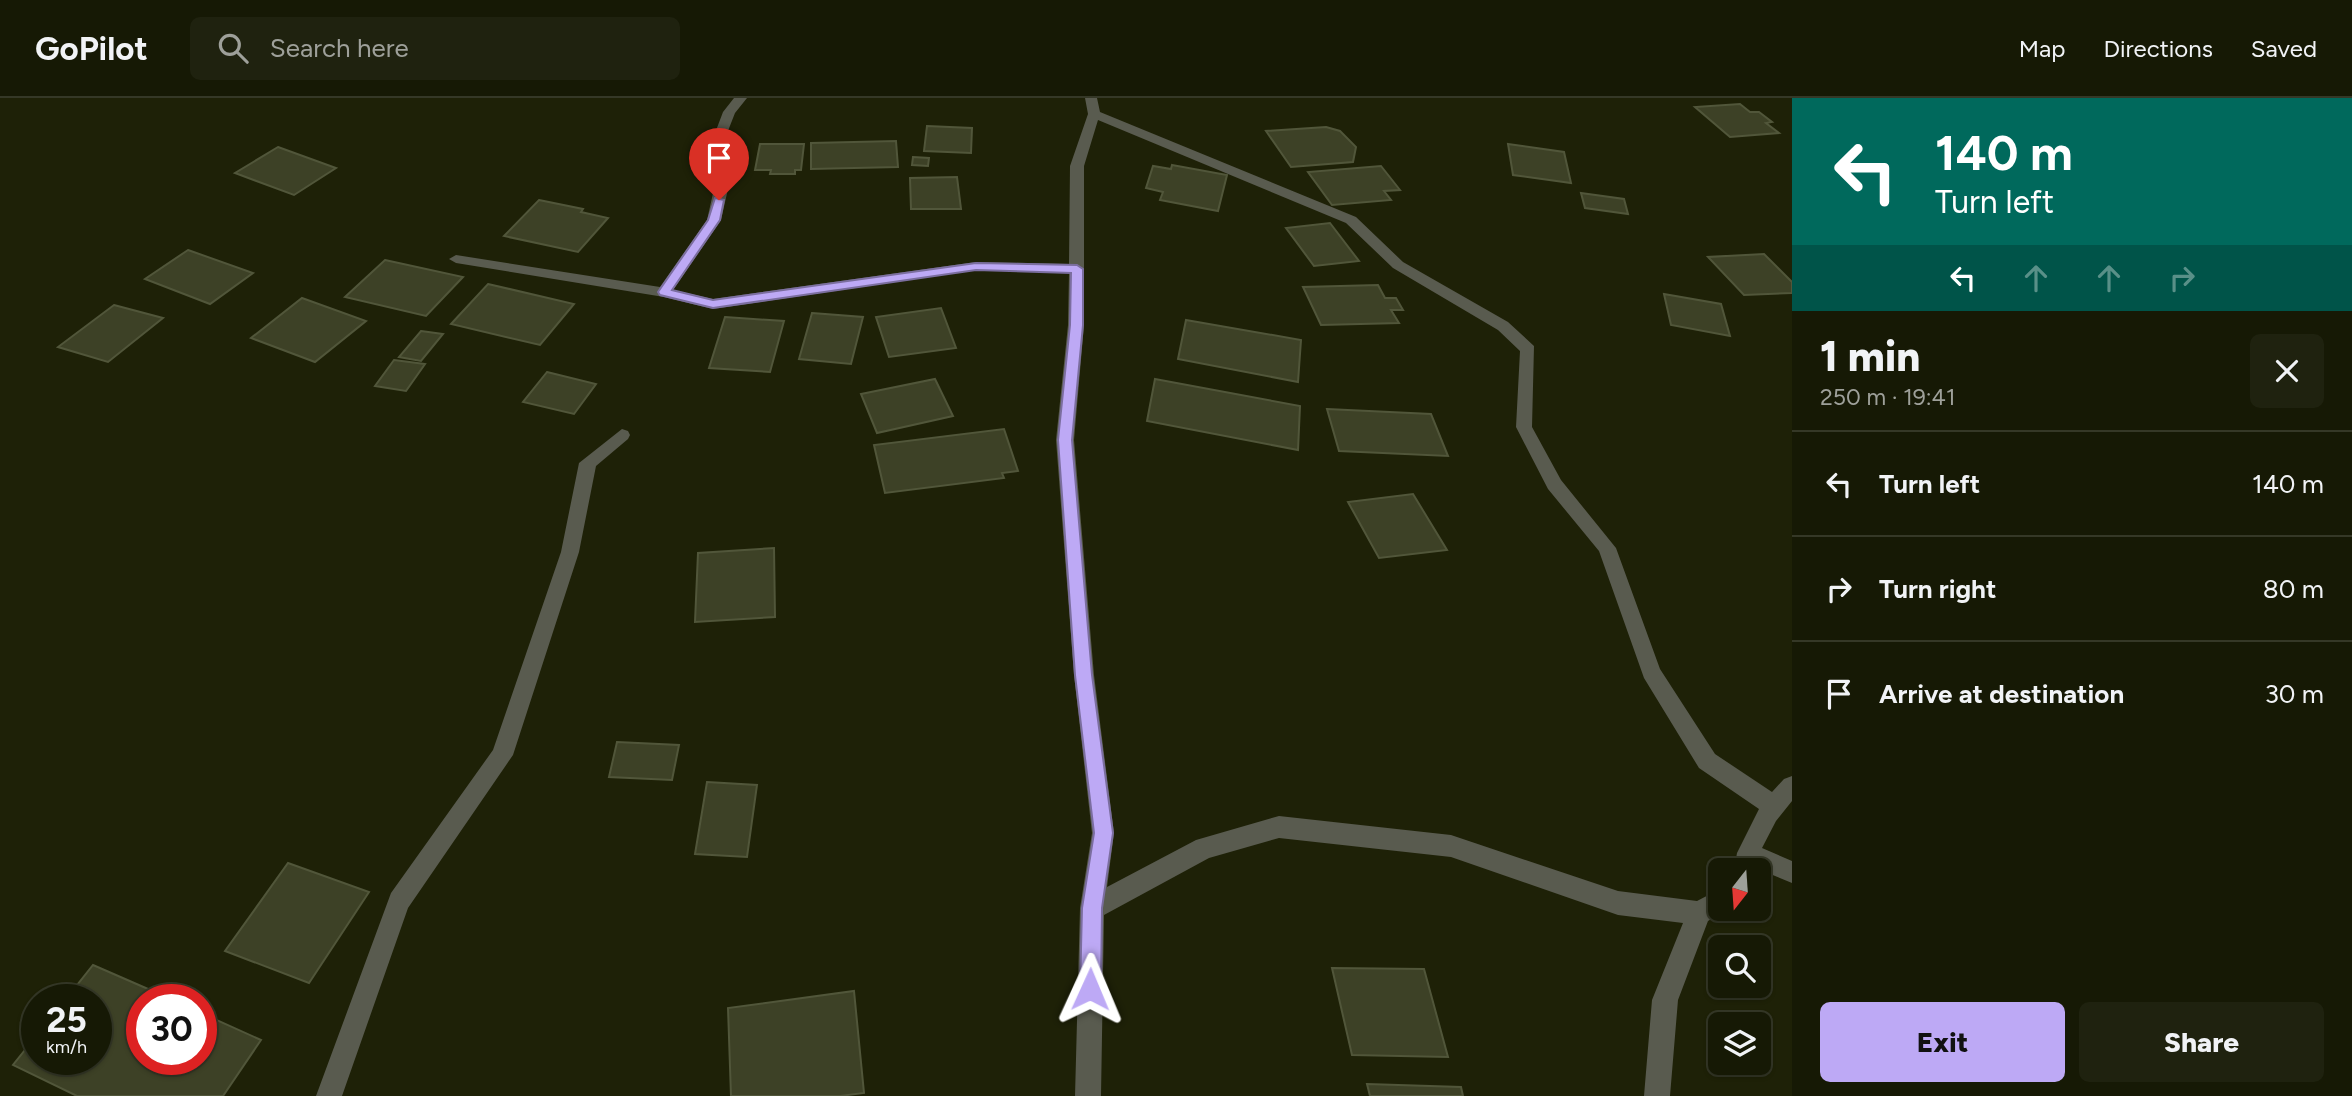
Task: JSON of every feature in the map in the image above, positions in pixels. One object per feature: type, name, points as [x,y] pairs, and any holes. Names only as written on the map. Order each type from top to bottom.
[{"type":"street","points":[[664,292],[714,220],[723,180],[718,141],[729,111],[741,98]]},
{"type":"street","points":[[1088,1096],[1092,908],[1103,833],[1084,675],[1065,440],[1076,325],[1077,166],[1093,106],[1351,220],[1398,265],[1503,327],[1528,350],[1524,427],[1554,484],[1607,548],[1651,672],[1707,761],[1772,805]]},
{"type":"street","points":[[456,260],[664,292],[713,304],[976,266],[1077,269]]},
{"type":"street","points":[[329,1096],[399,901],[502,755],[570,552],[588,463],[622,435]]},
{"type":"street","points":[[1748,858],[1772,805],[1792,786]]},
{"type":"street","points":[[1092,908],[1204,848],[1279,827],[1451,846],[1618,903],[1708,907]]},
{"type":"street","points":[[1771,867],[1792,872]]},
{"type":"street","points":[[1657,1096],[1665,1000],[1708,911]]},
{"type":"building","points":[[1740,104],[1750,112],[1759,112],[1772,122],[1766,123],[1779,133],[1730,137],[1695,107]]},
{"type":"building","points":[[927,126],[972,128],[971,153],[924,151]]},
{"type":"building","points":[[1326,127],[1340,131],[1356,147],[1353,162],[1291,167],[1266,131]]},
{"type":"building","points":[[896,141],[898,167],[811,169],[811,143]]},
{"type":"building","points":[[760,144],[804,144],[801,170],[795,170],[795,174],[770,174],[771,170],[755,170]]},
{"type":"building","points":[[1508,144],[1564,152],[1571,183],[1513,175]]},
{"type":"building","points":[[278,147],[336,168],[294,195],[235,173]]},
{"type":"building","points":[[913,157],[929,158],[928,166],[912,165]]},
{"type":"building","points":[[1172,165],[1227,175],[1218,211],[1160,200],[1163,192],[1146,188],[1153,166],[1171,169]]},
{"type":"building","points":[[1381,166],[1400,190],[1384,191],[1391,200],[1332,205],[1308,172]]},
{"type":"building","points":[[957,177],[961,209],[911,209],[910,178]]},
{"type":"building","points":[[1581,193],[1624,199],[1628,214],[1585,208]]},
{"type":"building","points":[[539,200],[583,209],[581,212],[608,218],[578,252],[504,236]]},
{"type":"building","points":[[1330,223],[1359,261],[1314,266],[1286,228]]},
{"type":"building","points":[[188,250],[253,273],[210,304],[145,279]]},
{"type":"building","points":[[1764,254],[1792,282],[1792,293],[1744,295],[1708,257]]},
{"type":"building","points":[[385,260],[463,277],[426,316],[345,297]]},
{"type":"building","points":[[488,284],[574,304],[540,345],[451,324]]},
{"type":"building","points":[[1378,285],[1385,298],[1396,298],[1403,310],[1391,310],[1399,323],[1321,325],[1303,287]]},
{"type":"building","points":[[1664,294],[1721,304],[1730,336],[1671,325]]},
{"type":"building","points":[[302,298],[366,321],[315,362],[251,338]]},
{"type":"building","points":[[114,305],[163,318],[108,362],[58,347]]},
{"type":"building","points":[[941,308],[956,348],[889,357],[876,317]]},
{"type":"building","points":[[812,313],[863,317],[851,364],[799,359]]},
{"type":"building","points":[[725,317],[784,321],[770,372],[709,368]]},
{"type":"building","points":[[1186,320],[1301,340],[1298,382],[1178,359]]},
{"type":"building","points":[[421,331],[443,334],[421,361],[399,357]]},
{"type":"building","points":[[394,360],[425,364],[406,391],[375,386]]},
{"type":"building","points":[[547,372],[596,384],[574,414],[523,402]]},
{"type":"building","points":[[935,379],[953,416],[877,433],[861,394]]},
{"type":"building","points":[[1155,379],[1300,406],[1298,450],[1147,421]]},
{"type":"building","points":[[1327,409],[1431,414],[1448,456],[1339,451]]},
{"type":"building","points":[[1004,429],[1018,471],[1002,473],[1004,478],[885,493],[874,445]]},
{"type":"building","points":[[1413,494],[1447,550],[1379,558],[1348,502]]},
{"type":"building","points":[[774,548],[775,617],[695,622],[698,553]]},
{"type":"building","points":[[617,742],[679,745],[672,780],[609,777]]},
{"type":"building","points":[[707,782],[757,785],[747,857],[695,854]]},
{"type":"building","points":[[288,863],[369,892],[309,983],[225,951]]},
{"type":"building","points":[[93,965],[137,984],[126,984],[126,1075],[217,1075],[217,1020],[261,1040],[223,1096],[77,1096],[34,1075],[112,1075],[112,984],[78,984]]},
{"type":"building","points":[[1332,968],[1424,969],[1448,1057],[1352,1055]]},
{"type":"building","points":[[854,991],[864,1093],[840,1096],[731,1096],[728,1008]]},
{"type":"building","points":[[21,1055],[21,1069],[13,1065]]},
{"type":"building","points":[[1367,1084],[1461,1087],[1463,1096],[1370,1096]]},
{"type":"route","points":[[719,200],[714,220],[664,292],[713,304],[976,266],[1077,269],[1076,325],[1065,440],[1084,675],[1103,833],[1092,908],[1090,989]]}]
